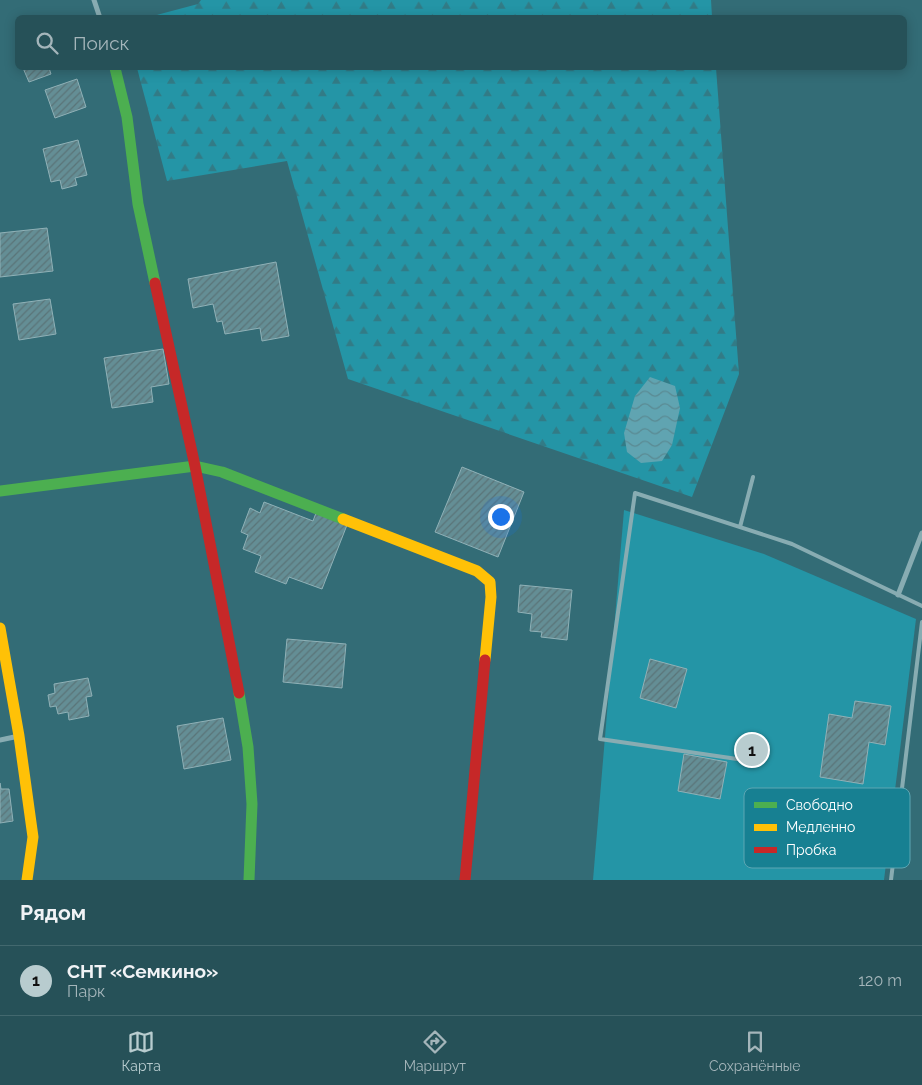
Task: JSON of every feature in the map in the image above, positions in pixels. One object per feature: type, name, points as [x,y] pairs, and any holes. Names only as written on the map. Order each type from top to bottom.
[{"type":"street","points":[[94,0],[99,15]]},
{"type":"street","points":[[115,70],[127,117],[138,204],[196,466],[248,747],[252,804],[249,880]]},
{"type":"street","points":[[0,491],[196,466],[222,472],[477,571],[490,582],[491,597],[465,880]]},
{"type":"street","points":[[898,595],[922,533]]},
{"type":"street","points":[[0,628],[19,736],[33,837],[27,880]]},
{"type":"street","points":[[0,740],[19,736]]},
{"type":"lane","points":[[740,527],[753,477]]},
{"type":"lane","points":[[744,760],[600,739],[635,493],[792,544],[922,606]]},
{"type":"lane","points":[[902,788],[922,622]]},
{"type":"green space","points":[[201,0],[711,0],[712,15],[157,15],[198,4]]},
{"type":"green space","points":[[138,70],[716,70],[739,374],[692,497],[348,379],[287,161],[167,181]]},
{"type":"green space","points":[[624,510],[764,554],[916,619],[895,788],[744,788],[744,868],[885,868],[884,880],[593,880]]},
{"type":"water","points":[[650,377],[675,386],[680,408],[672,445],[662,461],[641,463],[627,452],[624,433],[635,396]]},
{"type":"building","points":[[24,70],[50,70],[51,74],[29,82]]},
{"type":"building","points":[[77,79],[86,107],[55,118],[45,90]]},
{"type":"building","points":[[78,140],[87,175],[75,178],[77,185],[62,189],[60,180],[51,182],[43,149]]},
{"type":"building","points":[[47,228],[53,271],[0,277],[0,233]]},
{"type":"building","points":[[276,262],[289,336],[262,341],[260,328],[225,334],[222,321],[217,322],[213,304],[193,308],[188,279]]},
{"type":"building","points":[[50,299],[56,334],[19,340],[13,304]]},
{"type":"building","points":[[163,349],[169,384],[151,387],[153,402],[112,408],[104,358]]},
{"type":"building","points":[[462,467],[524,492],[498,557],[435,532]]},
{"type":"building","points":[[264,502],[313,521],[316,513],[347,525],[322,589],[289,577],[286,584],[255,572],[261,556],[243,549],[248,535],[241,532],[250,508],[260,513]]},
{"type":"building","points":[[520,585],[572,590],[567,640],[541,637],[542,632],[530,631],[532,614],[518,612]]},
{"type":"building","points":[[287,639],[346,644],[342,688],[283,682]]},
{"type":"building","points":[[650,659],[687,669],[676,708],[640,698]]},
{"type":"building","points":[[88,678],[92,696],[86,697],[89,716],[69,720],[68,712],[58,714],[56,706],[50,707],[48,695],[55,693],[54,684]]},
{"type":"building","points":[[855,701],[891,706],[885,745],[869,742],[863,784],[820,777],[829,714],[852,718]]},
{"type":"building","points":[[223,718],[231,760],[184,769],[177,726]]},
{"type":"building","points":[[684,754],[727,762],[720,799],[678,791]]},
{"type":"building","points":[[0,783],[1,789],[9,789],[13,821],[0,823]]},
{"type":"traffic: fast","points":[[115,70],[127,117],[138,204],[155,283]]},
{"type":"traffic: fast","points":[[0,491],[195,466],[222,472],[343,519]]},
{"type":"traffic: fast","points":[[239,693],[248,747],[252,804],[249,880]]},
{"type":"traffic: slow","points":[[343,519],[477,571],[490,582],[491,597],[485,660]]},
{"type":"traffic: slow","points":[[0,628],[19,736],[33,837],[27,880]]},
{"type":"traffic: jam","points":[[155,283],[195,466],[239,693]]},
{"type":"traffic: jam","points":[[465,880],[485,660]]},
{"type":"place","name":"СНТ «Семкино»","points":[[752,750]]}]
